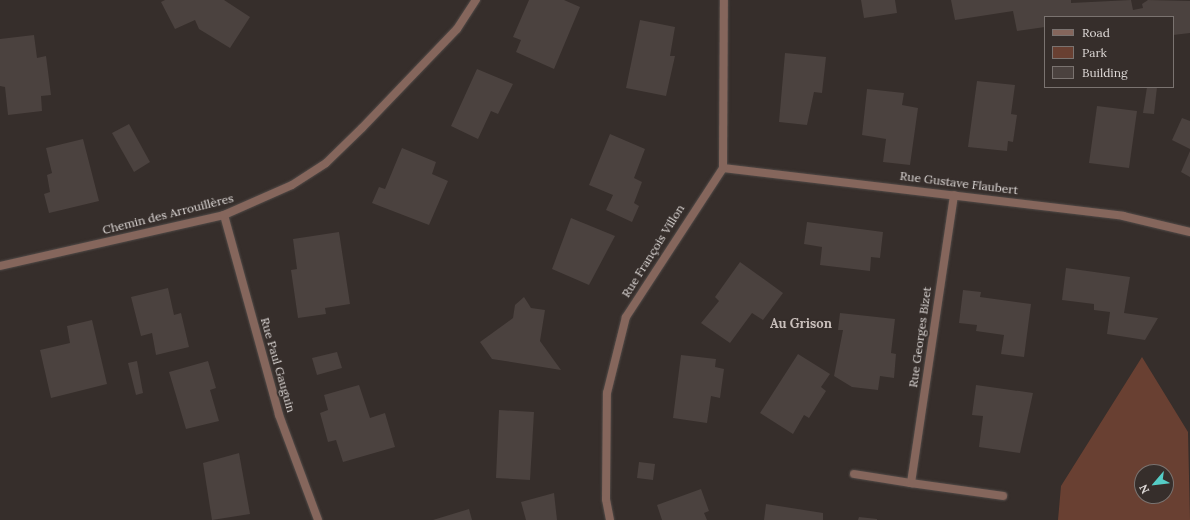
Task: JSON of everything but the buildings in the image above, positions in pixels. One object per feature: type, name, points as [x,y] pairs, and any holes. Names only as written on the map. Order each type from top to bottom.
[{"type":"street","name":"Chemin des Arrouillères","points":[[0,266],[224,215],[292,185],[326,163],[457,29],[476,0]]},
{"type":"street","points":[[723,168],[724,0]]},
{"type":"street","name":"Rue Gustave Flaubert","points":[[723,168],[1123,216],[1190,232]]},
{"type":"street","name":"Rue François Villon","points":[[610,520],[606,499],[608,393],[626,317],[723,168]]},
{"type":"street","name":"Rue Georges Bizet","points":[[911,483],[954,195]]},
{"type":"street","name":"Rue Paul Gauguin","points":[[224,215],[280,415],[318,520]]},
{"type":"street","points":[[854,474],[1003,496]]},
{"type":"green space","points":[[1142,357],[1188,432],[1190,520],[1058,520],[1061,486]]},
{"type":"district","name":"Au Grison","points":[[801,324]]}]
